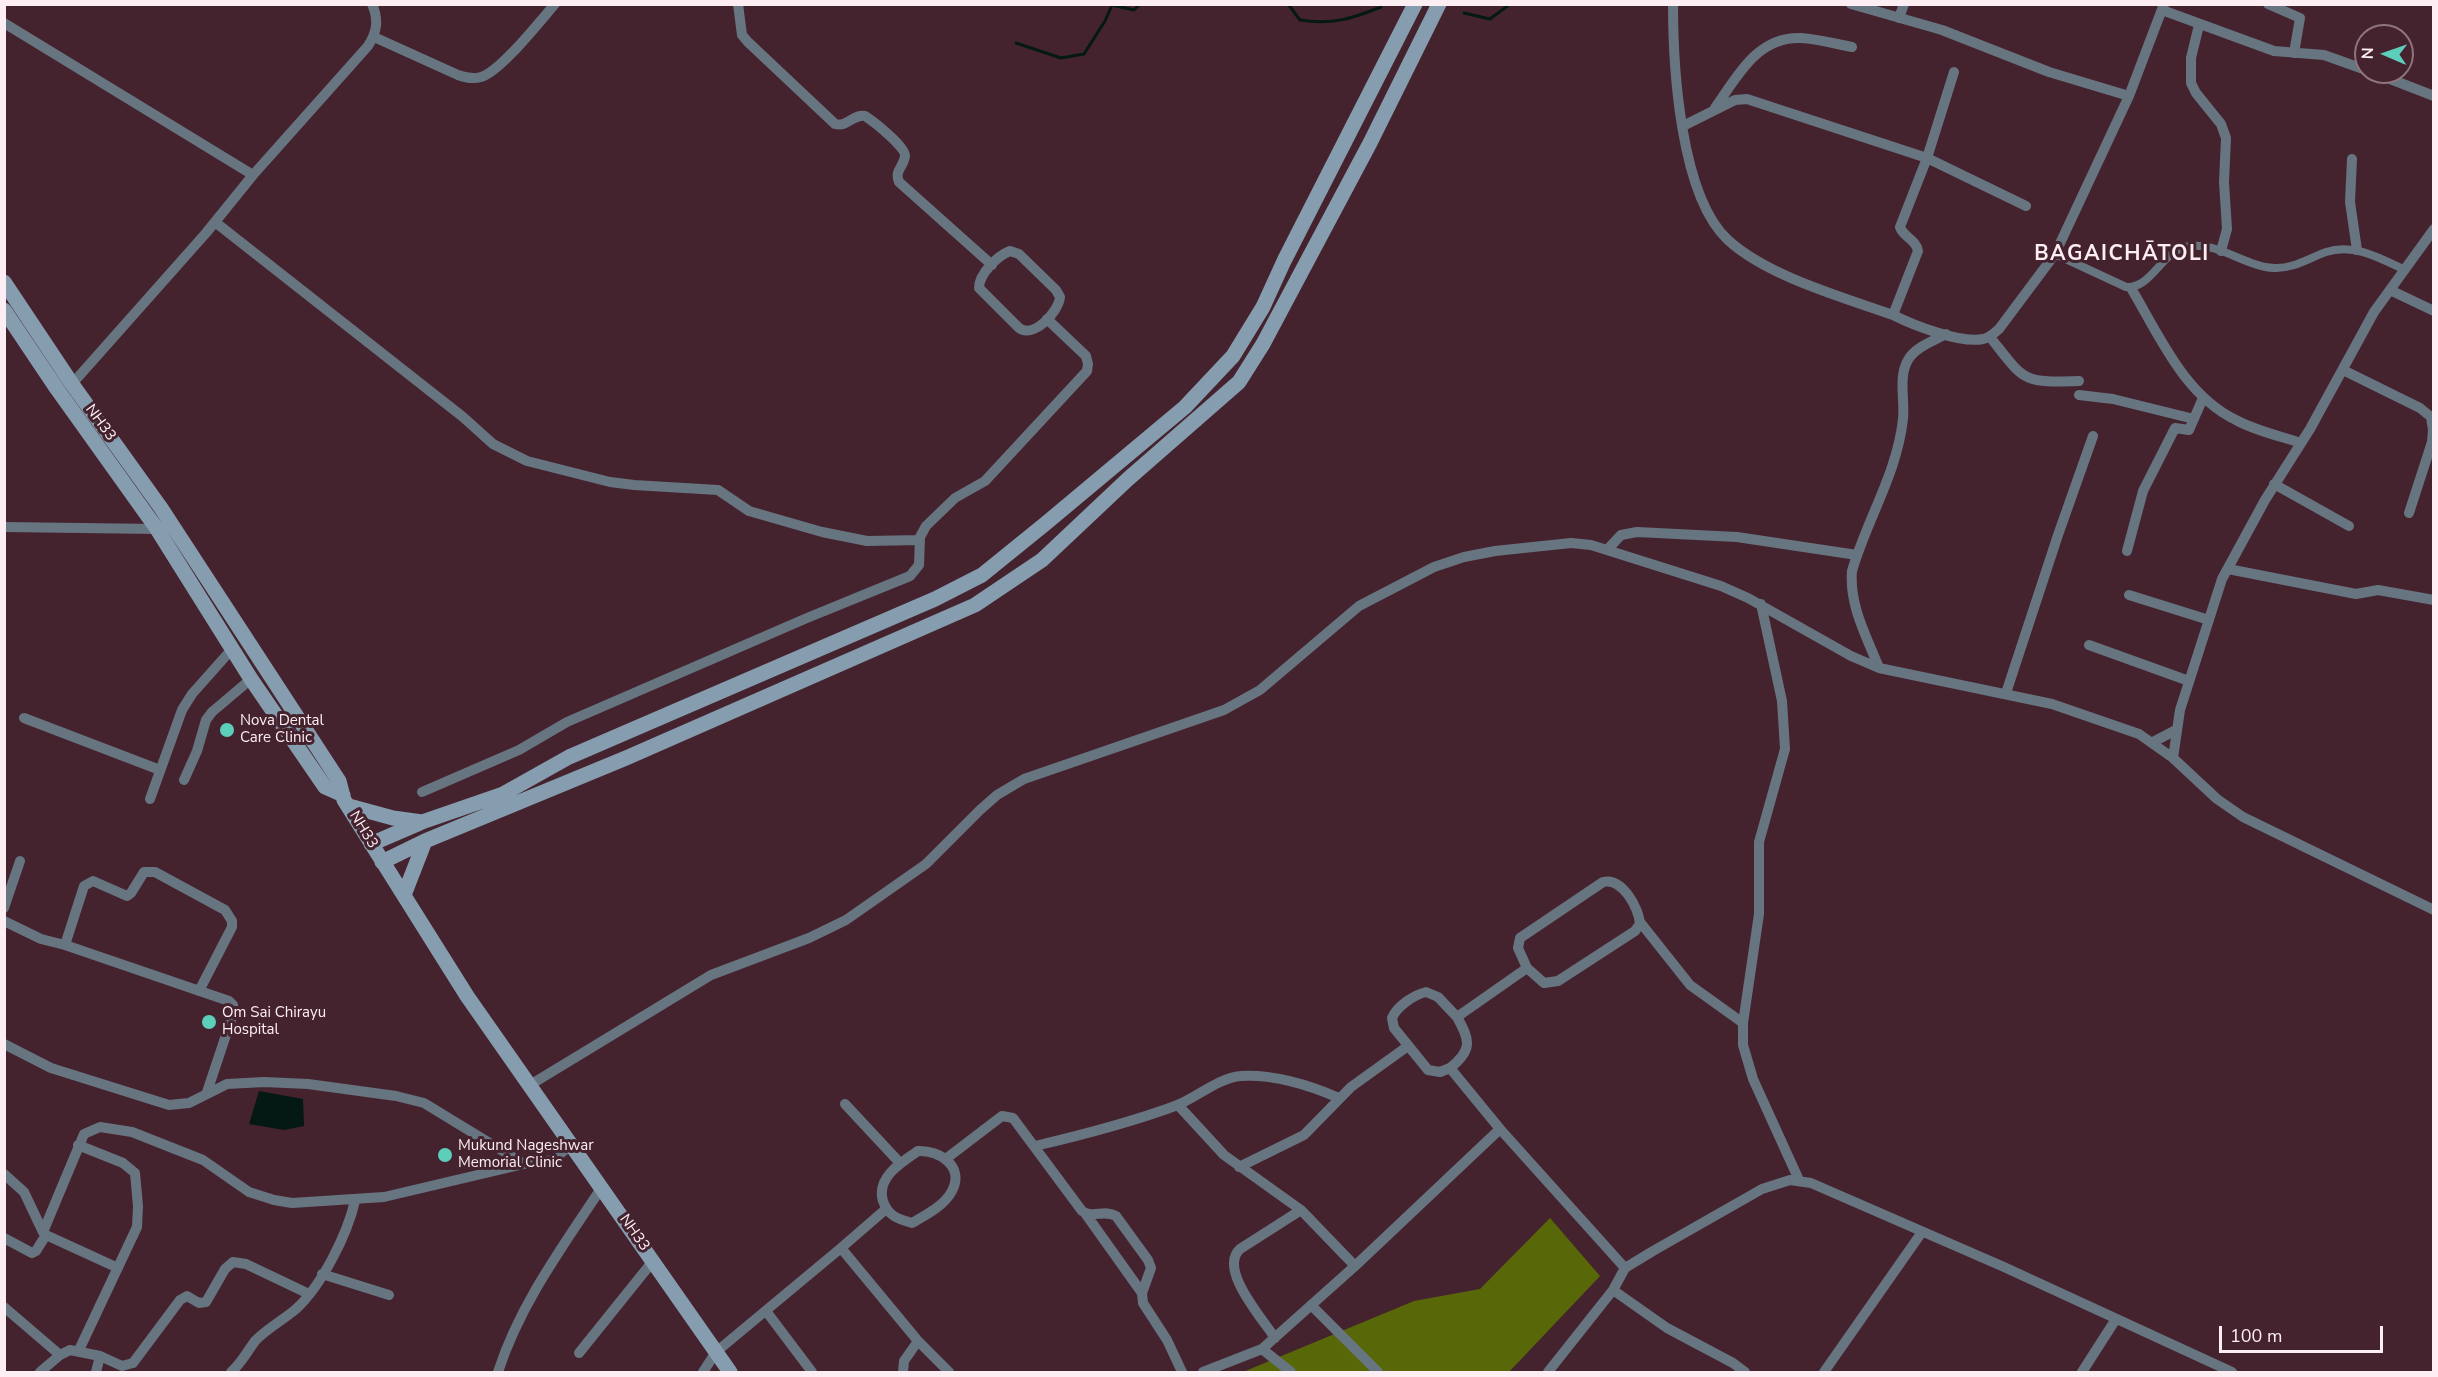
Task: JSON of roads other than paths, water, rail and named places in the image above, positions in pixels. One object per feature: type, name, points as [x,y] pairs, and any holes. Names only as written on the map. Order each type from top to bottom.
[{"type":"main road","points":[[372,844],[422,822],[503,794],[569,757],[935,599],[982,575],[1046,524],[1185,406],[1233,356],[1263,307],[1284,261],[1415,4]]},
{"type":"main road","points":[[382,862],[425,841],[626,758],[975,605],[1042,560],[1128,479],[1239,382],[1263,344],[1370,143],[1439,4]]},
{"type":"main road","name":"NH33","points":[[4,282],[72,384],[161,507],[220,596],[339,781],[346,801],[382,862],[467,996],[730,1372]]},
{"type":"main road","points":[[4,309],[57,389],[157,529],[251,679],[325,786],[346,801],[372,814],[422,822]]},
{"type":"main road","points":[[404,895],[425,841]]},
{"type":"street","points":[[72,384],[368,46],[374,37],[377,19],[372,4]]},
{"type":"street","points":[[374,37],[465,78],[480,77],[496,68],[555,4]]},
{"type":"street","points":[[738,4],[742,34],[748,42],[835,124],[844,124],[859,116],[865,116],[903,149],[905,157],[897,174],[899,182],[992,265]]},
{"type":"street","points":[[1673,4],[1673,38],[1689,160],[1703,203],[1714,225],[1728,240],[1766,266],[1909,323],[1975,340],[1990,336],[1999,329],[2055,254],[2129,96],[2163,7],[2199,25],[2274,51],[2324,55],[2354,66]]},
{"type":"street","points":[[1851,4],[1942,30],[2060,75],[2129,96]]},
{"type":"street","points":[[1899,18],[1904,4]]},
{"type":"street","points":[[2268,4],[2300,18],[2294,53]]},
{"type":"street","points":[[4,24],[253,175]]},
{"type":"street","points":[[2199,25],[2191,58],[2191,83],[2196,93],[2221,124],[2226,138],[2224,182],[2228,222],[2221,251]]},
{"type":"street","points":[[1713,111],[1746,64],[1756,53],[1774,42],[1800,38],[1852,47]]},
{"type":"street","points":[[1893,315],[1918,255],[1917,245],[1902,232],[1900,227],[1927,158],[1954,72]]},
{"type":"street","points":[[2402,84],[2433,96]]},
{"type":"street","points":[[1683,126],[1735,100],[1747,99],[1927,158],[2026,206]]},
{"type":"street","points":[[2352,159],[2350,202],[2357,250]]},
{"type":"street","points":[[215,222],[464,417],[493,444],[507,452],[527,460],[610,482],[718,490],[749,510],[822,532],[867,541],[920,540]]},
{"type":"street","points":[[2174,758],[2176,730],[2189,681],[2222,579],[2274,484],[2301,443],[2374,312],[2433,229]]},
{"type":"street","points":[[2055,254],[2132,288],[2180,249],[2193,246],[2221,251],[2273,268],[2285,268],[2337,250],[2357,250],[2374,255],[2405,270]]},
{"type":"street","points":[[1008,251],[1015,252],[1056,290],[1060,297],[1059,304],[1035,330],[1026,332],[984,296],[979,288],[980,281],[992,265],[1008,251]]},
{"type":"street","points":[[2132,288],[2182,372],[2203,398],[2235,420],[2301,443]]},
{"type":"street","points":[[2390,290],[2433,311]]},
{"type":"street","points":[[423,792],[519,750],[567,722],[914,573],[920,565],[920,540],[926,526],[955,498],[985,481],[1087,370],[1086,356],[1047,319]]},
{"type":"street","points":[[1880,668],[1852,595],[1852,571],[1897,454],[1903,417],[1903,383],[1907,361],[1915,351],[1946,334]]},
{"type":"street","points":[[1990,336],[2014,368],[2024,377],[2046,382],[2079,381]]},
{"type":"street","points":[[2343,369],[2420,408],[2431,417],[2432,442],[2409,513]]},
{"type":"street","points":[[2079,395],[2113,399],[2194,419]]},
{"type":"street","points":[[2127,551],[2139,504],[2175,428],[2188,431],[2203,398]]},
{"type":"street","points":[[2006,693],[2093,436]]},
{"type":"street","points":[[2274,484],[2349,526]]},
{"type":"street","points":[[4,527],[157,529]]},
{"type":"street","points":[[1607,550],[1621,535],[1637,532],[1737,537],[1857,555]]},
{"type":"street","points":[[530,1086],[711,975],[809,938],[846,920],[926,864],[980,810],[1008,788],[1044,772],[1224,710],[1244,700],[1260,690],[1359,606],[1434,567],[1474,555],[1548,545],[1571,543],[1607,550],[1721,586],[1761,604],[1851,656],[1880,668],[2006,693],[2062,707],[2139,734],[2174,758],[2217,799],[2243,817],[2433,910]]},
{"type":"street","points":[[2228,569],[2356,594],[2378,590],[2433,600]]},
{"type":"street","points":[[2129,595],[2209,620]]},
{"type":"street","points":[[1761,604],[1782,701],[1785,749],[1759,842],[1759,914],[1743,1023],[1743,1045],[1748,1066],[1799,1180]]},
{"type":"street","points":[[2089,645],[2189,681]]},
{"type":"street","points":[[150,799],[182,710],[192,694],[232,649]]},
{"type":"street","points":[[184,780],[197,751],[206,720],[227,698],[251,679]]},
{"type":"street","points":[[24,718],[160,770]]},
{"type":"street","points":[[2153,742],[2176,730]]},
{"type":"street","points":[[4,908],[20,861]]},
{"type":"street","points":[[64,945],[84,886],[88,882],[93,881],[127,896],[144,873],[155,872],[225,910],[232,921],[232,927],[199,991]]},
{"type":"street","points":[[1640,922],[1629,936],[1558,981],[1544,983],[1527,968],[1518,948],[1520,938],[1603,882],[1611,880],[1619,884],[1635,908],[1640,922],[1689,985],[1743,1023]]},
{"type":"street","points":[[4,921],[41,939],[229,1001],[234,1011],[207,1092]]},
{"type":"street","points":[[1456,1017],[1527,968]]},
{"type":"street","points":[[1426,992],[1435,994],[1456,1017],[1466,1033],[1467,1045],[1462,1058],[1450,1068],[1440,1072],[1431,1072],[1394,1028],[1392,1018],[1395,1011],[1426,992]]},
{"type":"street","points":[[4,1044],[51,1068],[169,1105],[189,1103],[227,1084],[264,1082],[308,1084],[405,1098],[435,1108],[524,1164]]},
{"type":"street","points":[[1239,1167],[1304,1135],[1316,1125],[1338,1098],[1408,1046]]},
{"type":"street","points":[[1450,1068],[1500,1129],[1625,1268]]},
{"type":"street","points":[[1035,1146],[1112,1127],[1178,1105],[1228,1079],[1243,1076],[1299,1083],[1338,1098]]},
{"type":"street","points":[[844,1104],[900,1163]]},
{"type":"street","points":[[1178,1105],[1224,1155],[1301,1210],[1355,1266]]},
{"type":"street","points":[[947,1158],[1002,1116],[1013,1118],[1142,1293]]},
{"type":"street","points":[[4,1238],[32,1253],[36,1251],[78,1145],[84,1134],[100,1127],[117,1128],[188,1153],[204,1160],[234,1183],[261,1196],[292,1203],[355,1201],[396,1195],[524,1164],[553,1160],[571,1144]]},
{"type":"street","points":[[1203,1372],[1262,1349],[1355,1266],[1500,1129]]},
{"type":"street","points":[[78,1145],[123,1163],[135,1173],[138,1220],[79,1350]]},
{"type":"street","points":[[918,1151],[930,1151],[947,1158],[953,1168],[956,1181],[951,1193],[933,1210],[912,1222],[896,1219],[886,1209],[880,1192],[886,1178],[900,1163],[918,1151]]},
{"type":"street","points":[[4,1174],[24,1192],[44,1233],[118,1268]]},
{"type":"street","points":[[1548,1372],[1613,1290],[1625,1268],[1762,1190],[1780,1183],[1799,1180],[1831,1191],[2232,1372]]},
{"type":"street","points":[[498,1372],[539,1282],[602,1187]]},
{"type":"street","points":[[231,1372],[257,1340],[309,1294],[343,1235],[355,1201]]},
{"type":"street","points":[[703,1372],[716,1352],[886,1209]]},
{"type":"street","points":[[1275,1338],[1237,1281],[1232,1261],[1240,1248],[1301,1210]]},
{"type":"street","points":[[1084,1213],[1092,1215],[1110,1213],[1119,1219],[1149,1264],[1150,1272],[1142,1293],[1143,1303],[1167,1340],[1182,1372]]},
{"type":"street","points":[[1824,1372],[1922,1232]]},
{"type":"street","points":[[841,1248],[918,1341],[949,1372]]},
{"type":"street","points":[[579,1353],[653,1261]]},
{"type":"street","points":[[40,1372],[60,1355],[70,1350],[100,1356],[122,1366],[133,1363],[180,1300],[187,1296],[199,1303],[206,1302],[225,1269],[233,1262],[246,1264],[309,1294]]},
{"type":"street","points":[[322,1274],[389,1295]]},
{"type":"street","points":[[1613,1290],[1667,1328],[1733,1363],[1745,1372]]},
{"type":"street","points":[[1311,1305],[1378,1372]]},
{"type":"street","points":[[4,1307],[60,1355]]},
{"type":"street","points":[[766,1311],[812,1372]]},
{"type":"street","points":[[2082,1372],[2116,1319]]},
{"type":"street","points":[[903,1372],[904,1361],[918,1341]]},
{"type":"street","points":[[1262,1349],[1291,1372]]},
{"type":"street","points":[[96,1372],[100,1356]]},
{"type":"waterway","points":[[1016,43],[1061,58],[1084,54],[1105,21],[1112,5],[1134,10],[1140,4]]},
{"type":"waterway","points":[[1288,4],[1300,20],[1322,22],[1351,18],[1381,7]]},
{"type":"waterway","points":[[1464,13],[1490,19],[1510,4]]},
{"type":"place","name":"Nova Dental Care Clinic","points":[[227,730]]},
{"type":"place","name":"Om Sai Chirayu Hospital","points":[[209,1022]]},
{"type":"place","name":"Mukund Nageshwar Memorial Clinic","points":[[445,1155]]},
{"type":"district","name":"BAGAICHĀTOLI","points":[[2122,255]]}]
